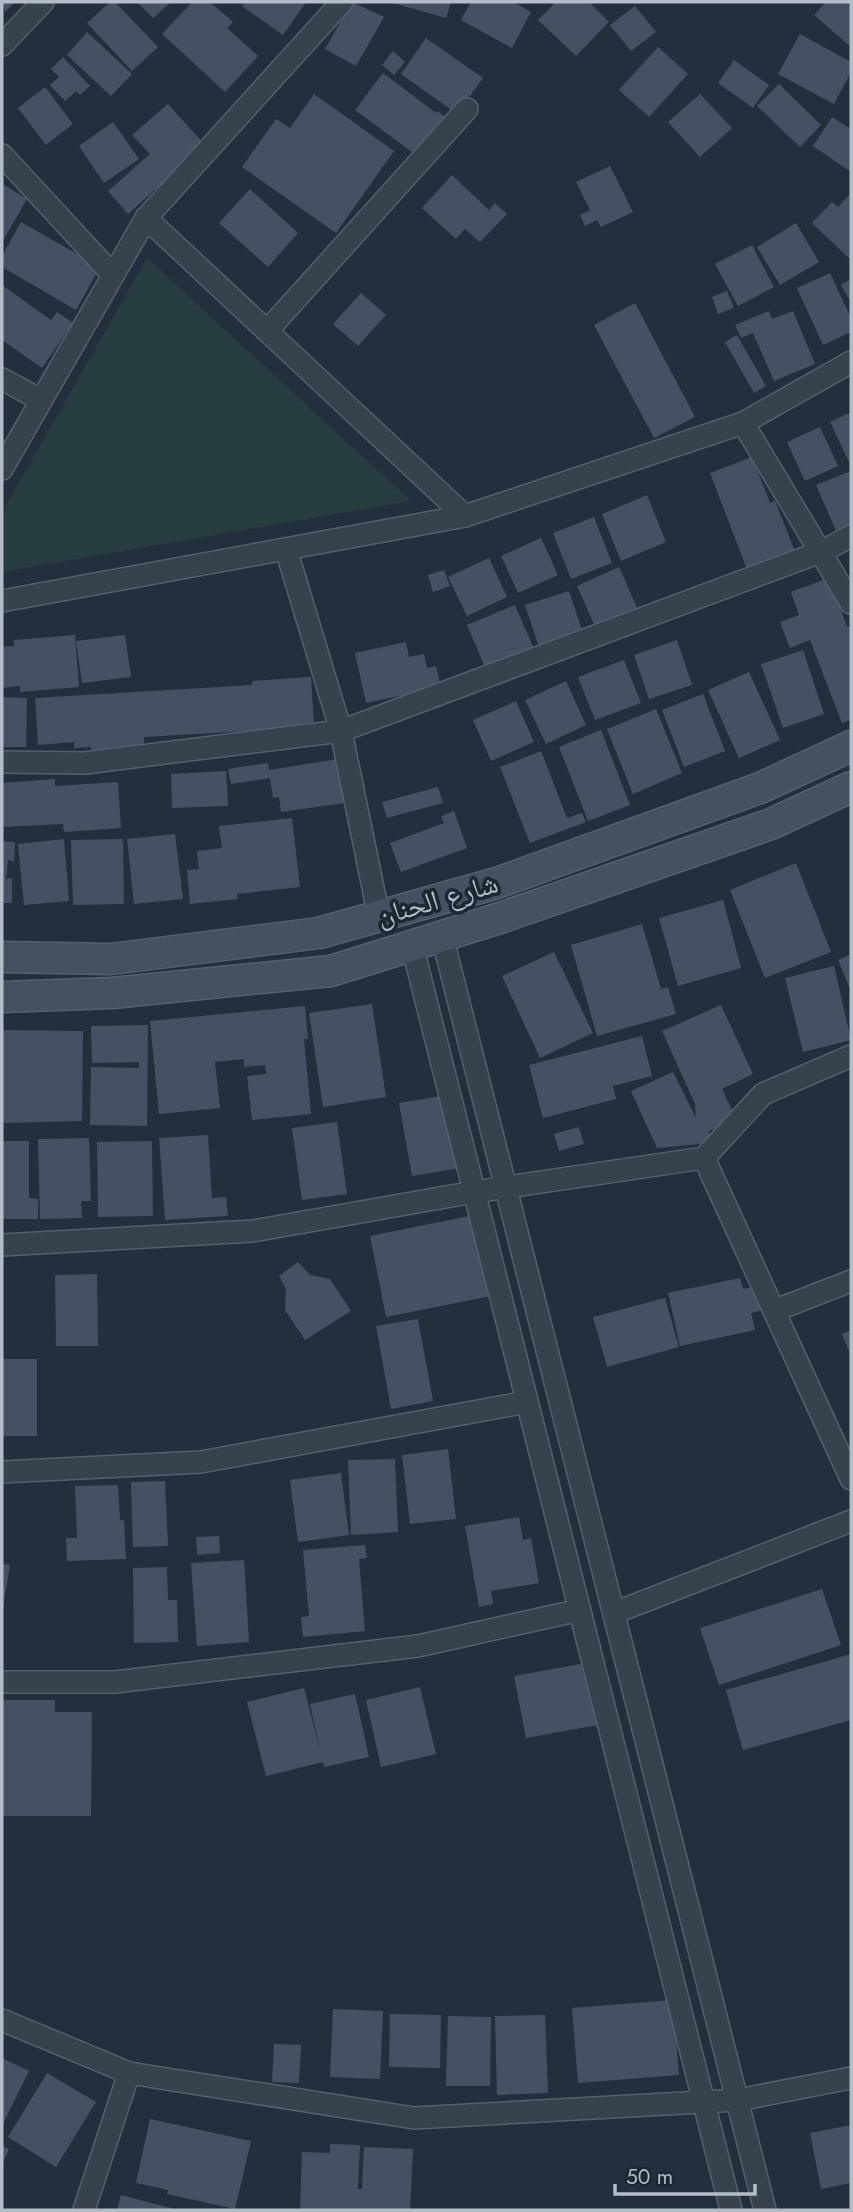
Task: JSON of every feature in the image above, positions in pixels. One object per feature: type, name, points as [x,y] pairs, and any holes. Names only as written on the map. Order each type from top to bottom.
[{"type":"main road","name":"شارع الحنان","points":[[2,957],[111,959],[319,933],[497,883],[760,788],[851,746]]},
{"type":"main road","name":"شارع الحنان","points":[[2,997],[112,993],[331,971],[771,824],[851,787]]},
{"type":"street","points":[[2,46],[43,2]]},
{"type":"street","points":[[2,469],[39,400],[146,218],[342,2]]},
{"type":"street","points":[[267,331],[467,109]]},
{"type":"street","points":[[2,155],[113,275]]},
{"type":"street","points":[[146,218],[466,516]]},
{"type":"street","points":[[2,601],[466,516],[743,423],[851,362]]},
{"type":"street","points":[[2,379],[39,400]]},
{"type":"street","points":[[743,423],[823,551],[851,603]]},
{"type":"street","points":[[2,762],[85,763],[341,732],[823,551],[851,536]]},
{"type":"street","points":[[286,549],[341,732],[379,917]]},
{"type":"street","points":[[442,936],[765,2210]]},
{"type":"street","points":[[412,946],[731,2210]]},
{"type":"street","points":[[2,1245],[253,1231],[474,1192],[704,1158],[763,1094],[851,1056]]},
{"type":"street","points":[[704,1158],[776,1310],[851,1479]]},
{"type":"street","points":[[776,1310],[851,1281]]},
{"type":"street","points":[[2,1472],[201,1462],[527,1402]]},
{"type":"street","points":[[614,1614],[851,1521]]},
{"type":"street","points":[[2,1682],[115,1682],[418,1646],[580,1610]]},
{"type":"street","points":[[2,2020],[129,2073],[414,2118],[737,2100],[851,2078]]},
{"type":"street","points":[[84,2210],[129,2073]]},
{"type":"green space","points":[[147,258],[411,501],[2,572],[2,512]]},
{"type":"building","points":[[2,2],[15,2],[5,12]]},
{"type":"building","points":[[110,2],[115,2],[158,47],[132,71],[87,23]]},
{"type":"building","points":[[137,2],[171,2],[153,18]]},
{"type":"building","points":[[192,2],[210,2],[233,22],[227,28],[258,56],[225,92],[162,34]]},
{"type":"building","points":[[245,2],[306,2],[283,35],[242,6]]},
{"type":"building","points":[[352,2],[384,17],[356,66],[325,49]]},
{"type":"building","points":[[390,2],[451,2],[446,18]]},
{"type":"building","points":[[471,2],[513,2],[531,12],[512,48],[461,20]]},
{"type":"building","points":[[556,2],[589,2],[609,22],[576,56],[538,20]]},
{"type":"building","points":[[826,2],[851,2],[851,47],[814,15]]},
{"type":"building","points":[[635,6],[656,32],[631,51],[610,25]]},
{"type":"building","points":[[87,32],[132,74],[111,96],[67,55]]},
{"type":"building","points":[[800,34],[851,62],[851,72],[834,104],[778,74]]},
{"type":"building","points":[[426,38],[483,78],[457,114],[401,74]]},
{"type":"building","points":[[658,47],[688,74],[649,117],[619,90]]},
{"type":"building","points":[[393,51],[405,62],[394,75],[382,65]]},
{"type":"building","points":[[63,57],[90,86],[80,95],[76,91],[65,101],[50,85],[59,77],[51,69]]},
{"type":"building","points":[[734,60],[769,85],[753,108],[718,83]]},
{"type":"building","points":[[383,73],[436,113],[437,111],[449,119],[420,158],[355,110]]},
{"type":"building","points":[[779,84],[821,125],[800,147],[757,106]]},
{"type":"building","points":[[45,87],[73,124],[46,145],[18,108]]},
{"type":"building","points":[[314,94],[394,151],[336,233],[242,167],[276,119],[290,128]]},
{"type":"building","points":[[700,94],[732,128],[700,157],[668,122]]},
{"type":"building","points":[[168,104],[205,145],[128,214],[108,191],[150,154],[132,135]]},
{"type":"building","points":[[832,117],[851,129],[851,172],[813,146]]},
{"type":"building","points":[[113,122],[139,159],[104,183],[79,146]]},
{"type":"building","points":[[610,166],[633,212],[601,227],[597,220],[585,226],[580,215],[590,210],[576,182]]},
{"type":"building","points":[[452,175],[489,210],[495,203],[507,214],[480,242],[465,229],[456,239],[422,208]]},
{"type":"building","points":[[2,184],[27,199],[2,242]]},
{"type":"building","points":[[250,189],[298,233],[268,267],[219,223]]},
{"type":"building","points":[[851,193],[851,260],[812,223],[832,202],[838,207]]},
{"type":"building","points":[[21,222],[100,267],[76,310],[2,267],[2,256]]},
{"type":"building","points":[[796,223],[819,262],[780,285],[757,247]]},
{"type":"building","points":[[752,245],[774,287],[738,306],[715,264]]},
{"type":"building","points":[[830,273],[851,318],[851,332],[823,345],[797,288]]},
{"type":"building","points":[[851,279],[851,303],[841,285]]},
{"type":"building","points":[[2,285],[51,320],[57,312],[73,323],[42,368],[2,340]]},
{"type":"building","points":[[727,291],[734,308],[718,314],[712,297]]},
{"type":"building","points":[[361,293],[386,315],[358,346],[333,324]]},
{"type":"building","points":[[635,303],[695,417],[654,438],[594,325]]},
{"type":"building","points":[[769,311],[772,319],[793,311],[815,364],[774,381],[753,333],[741,338],[735,325]]},
{"type":"building","points":[[737,335],[766,386],[754,393],[725,342]]},
{"type":"building","points":[[851,412],[851,466],[830,422]]},
{"type":"building","points":[[820,427],[838,466],[805,481],[787,442]]},
{"type":"building","points":[[752,457],[770,503],[775,501],[796,554],[748,572],[710,473]]},
{"type":"building","points":[[851,471],[851,525],[836,531],[816,485]]},
{"type":"building","points":[[647,495],[666,542],[621,561],[602,514]]},
{"type":"building","points":[[594,517],[612,563],[571,579],[553,533]]},
{"type":"building","points":[[541,538],[558,575],[518,593],[501,556]]},
{"type":"building","points":[[489,558],[507,597],[467,616],[448,577]]},
{"type":"building","points":[[619,567],[639,612],[597,631],[577,586]]},
{"type":"building","points":[[444,570],[450,586],[433,592],[428,575]]},
{"type":"building","points":[[829,578],[847,626],[851,628],[851,720],[842,723],[810,640],[790,648],[780,622],[799,615],[791,592]]},
{"type":"building","points":[[569,591],[583,633],[539,647],[525,605]]},
{"type":"building","points":[[515,605],[533,647],[485,667],[467,625]]},
{"type":"building","points":[[75,635],[79,687],[20,692],[20,686],[2,688],[2,647],[14,646],[14,640]]},
{"type":"building","points":[[125,635],[131,677],[82,683],[76,641]]},
{"type":"building","points":[[677,640],[692,685],[649,699],[634,655]]},
{"type":"building","points":[[406,642],[409,657],[424,654],[427,668],[436,666],[441,687],[366,703],[355,653]]},
{"type":"building","points":[[803,650],[824,714],[783,728],[761,664]]},
{"type":"building","points":[[624,660],[641,703],[595,720],[578,677]]},
{"type":"building","points":[[749,672],[780,740],[739,758],[708,690]]},
{"type":"building","points":[[311,677],[314,727],[144,737],[144,747],[91,750],[91,747],[74,748],[74,742],[38,745],[35,698],[252,685],[252,681]]},
{"type":"building","points":[[566,681],[586,725],[546,744],[525,700]]},
{"type":"building","points":[[703,694],[725,751],[684,767],[662,710]]},
{"type":"building","points":[[2,697],[27,698],[26,747],[2,747]]},
{"type":"building","points":[[516,701],[534,742],[491,761],[473,720]]},
{"type":"building","points":[[656,709],[682,773],[633,794],[607,729]]},
{"type":"building","points":[[601,730],[630,805],[588,821],[559,747]]},
{"type":"building","points":[[541,751],[567,818],[582,813],[586,822],[530,843],[500,767]]},
{"type":"building","points":[[338,759],[344,803],[281,812],[279,797],[273,798],[270,778],[231,784],[228,769],[268,763],[269,770]]},
{"type":"building","points":[[226,771],[228,806],[172,808],[171,774]]},
{"type":"building","points":[[55,779],[55,786],[118,782],[121,828],[64,832],[63,824],[2,827],[2,783]]},
{"type":"building","points":[[438,787],[443,803],[387,818],[382,802]]},
{"type":"building","points":[[454,811],[467,848],[401,872],[390,843],[444,823],[441,816]]},
{"type":"building","points":[[292,818],[300,887],[237,894],[238,899],[190,904],[187,870],[199,869],[197,851],[222,848],[219,826]]},
{"type":"building","points":[[175,834],[183,899],[134,904],[127,839]]},
{"type":"building","points":[[64,839],[69,901],[24,905],[18,844]]},
{"type":"building","points":[[123,839],[124,904],[73,905],[71,840]]},
{"type":"building","points":[[2,841],[15,842],[14,861],[8,860],[6,879],[12,878],[12,903],[2,903]]},
{"type":"building","points":[[796,863],[831,952],[765,978],[730,890]]},
{"type":"building","points":[[723,900],[741,968],[678,986],[659,918]]},
{"type":"building","points":[[642,924],[661,989],[668,987],[676,1014],[597,1036],[571,945]]},
{"type":"building","points":[[554,952],[593,1033],[540,1058],[502,976]]},
{"type":"building","points":[[851,954],[851,991],[838,960]]},
{"type":"building","points":[[834,966],[851,1040],[803,1052],[785,978]]},
{"type":"building","points":[[372,1004],[386,1097],[323,1107],[309,1013]]},
{"type":"building","points":[[721,1005],[753,1074],[722,1089],[737,1120],[709,1131],[710,1143],[657,1148],[631,1091],[673,1072],[696,1118],[695,1104],[662,1031]]},
{"type":"building","points":[[305,1006],[308,1039],[304,1039],[311,1114],[252,1120],[247,1076],[266,1074],[265,1065],[244,1067],[244,1059],[215,1062],[220,1108],[159,1114],[150,1021]]},
{"type":"building","points":[[148,1025],[147,1126],[90,1125],[91,1067],[139,1068],[139,1062],[92,1063],[91,1026]]},
{"type":"building","points":[[2,1030],[83,1031],[82,1121],[2,1123]]},
{"type":"building","points":[[642,1036],[652,1076],[613,1086],[616,1099],[543,1118],[529,1065]]},
{"type":"building","points":[[447,1095],[460,1168],[412,1176],[399,1103]]},
{"type":"building","points":[[337,1122],[347,1194],[302,1200],[292,1128]]},
{"type":"building","points":[[579,1127],[584,1144],[559,1151],[554,1134]]},
{"type":"building","points":[[208,1135],[212,1198],[226,1197],[228,1216],[165,1220],[159,1138]]},
{"type":"building","points":[[89,1138],[91,1201],[81,1201],[82,1218],[40,1219],[38,1139]]},
{"type":"building","points":[[2,1141],[29,1141],[29,1198],[38,1199],[38,1219],[2,1219]]},
{"type":"building","points":[[152,1141],[153,1216],[98,1217],[97,1142]]},
{"type":"building","points":[[474,1215],[491,1296],[386,1317],[370,1236]]},
{"type":"building","points":[[298,1262],[310,1275],[330,1279],[351,1311],[305,1340],[285,1310],[286,1289],[279,1276]]},
{"type":"building","points":[[97,1274],[98,1346],[56,1346],[55,1275]]},
{"type":"building","points":[[740,1278],[743,1289],[757,1286],[763,1310],[751,1313],[755,1330],[680,1346],[668,1293]]},
{"type":"building","points":[[665,1298],[679,1347],[607,1367],[593,1317]]},
{"type":"building","points":[[418,1319],[433,1401],[391,1409],[376,1326]]},
{"type":"building","points":[[851,1330],[851,1356],[842,1334]]},
{"type":"building","points":[[2,1359],[37,1359],[37,1436],[2,1436]]},
{"type":"building","points":[[448,1449],[456,1519],[410,1524],[402,1455]]},
{"type":"building","points":[[395,1459],[398,1532],[351,1535],[348,1460]]},
{"type":"building","points":[[341,1473],[349,1535],[298,1542],[290,1480]]},
{"type":"building","points":[[165,1481],[168,1546],[133,1547],[131,1482]]},
{"type":"building","points":[[118,1485],[120,1520],[124,1520],[126,1559],[67,1561],[66,1538],[77,1538],[75,1486]]},
{"type":"building","points":[[519,1517],[523,1540],[531,1538],[539,1583],[491,1591],[493,1604],[479,1607],[465,1526]]},
{"type":"building","points":[[219,1536],[220,1553],[197,1555],[196,1537]]},
{"type":"building","points":[[365,1545],[367,1558],[359,1559],[365,1631],[303,1637],[301,1617],[309,1616],[303,1550]]},
{"type":"building","points":[[244,1560],[249,1642],[197,1646],[191,1563]]},
{"type":"building","points":[[3,1564],[10,1565],[2,1608]]},
{"type":"building","points":[[167,1567],[168,1600],[177,1600],[178,1642],[134,1643],[133,1568]]},
{"type":"building","points":[[822,1589],[841,1645],[719,1685],[700,1628]]},
{"type":"building","points":[[851,1654],[851,1720],[743,1750],[726,1690]]},
{"type":"building","points":[[586,1663],[598,1725],[526,1738],[514,1676]]},
{"type":"building","points":[[420,1687],[436,1754],[381,1767],[366,1700]]},
{"type":"building","points":[[304,1688],[320,1750],[310,1704],[355,1694],[369,1757],[324,1767],[323,1762],[266,1776],[247,1702]]},
{"type":"building","points":[[2,1700],[55,1700],[55,1712],[92,1712],[91,1816],[2,1816]]},
{"type":"building","points":[[673,2000],[679,2075],[578,2083],[572,2008]]},
{"type":"building","points":[[333,2009],[383,2011],[380,2079],[330,2077]]},
{"type":"building","points":[[390,2014],[441,2015],[440,2068],[389,2067]]},
{"type":"building","points":[[545,2015],[548,2093],[497,2095],[495,2016]]},
{"type":"building","points":[[448,2016],[491,2017],[490,2086],[446,2086]]},
{"type":"building","points":[[274,2044],[301,2045],[299,2083],[272,2082]]},
{"type":"building","points":[[2,2058],[29,2071],[2,2126]]},
{"type":"building","points":[[47,2073],[96,2102],[56,2167],[8,2137]]},
{"type":"building","points":[[150,2119],[251,2141],[235,2209],[167,2194],[168,2190],[136,2183]]},
{"type":"building","points":[[851,2125],[851,2183],[821,2189],[810,2133]]},
{"type":"building","points":[[330,2144],[360,2145],[358,2189],[362,2189],[364,2147],[413,2149],[410,2210],[300,2210],[302,2152],[330,2153]]},
{"type":"building","points":[[2,2146],[9,2149],[2,2165]]},
{"type":"building","points":[[121,2195],[174,2209],[174,2210],[117,2210]]}]
